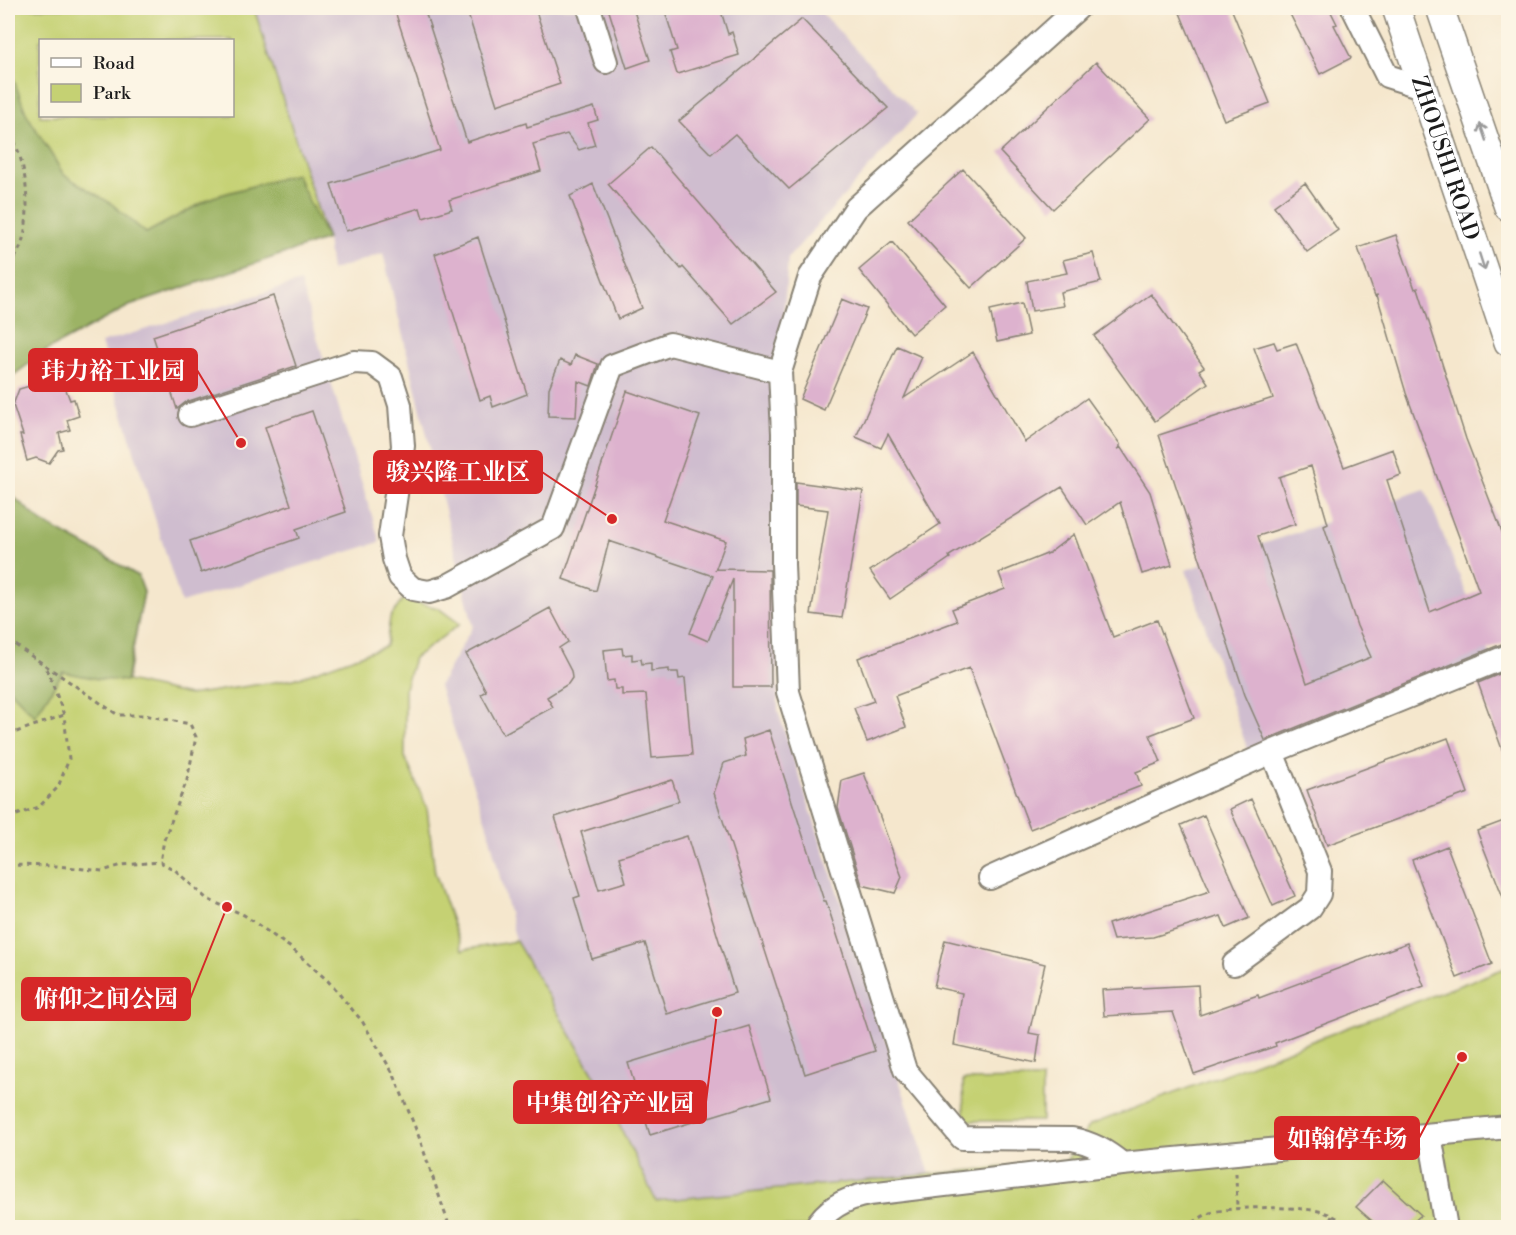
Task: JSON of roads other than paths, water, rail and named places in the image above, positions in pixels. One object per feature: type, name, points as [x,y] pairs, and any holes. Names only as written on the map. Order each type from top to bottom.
[{"type":"main road","name":"ZHOUSHI ROAD","points":[[1396,8],[1425,88],[1509,342]]},
{"type":"main road","name":"ZHOUSHI ROAD","points":[[1440,8],[1501,157],[1509,207]]},
{"type":"street","points":[[589,8],[606,62]]},
{"type":"street","points":[[1078,8],[856,208],[810,277],[780,372],[783,433],[783,564],[788,692],[904,1070],[962,1138],[1072,1138],[1105,1150],[1122,1164]]},
{"type":"street","points":[[1353,8],[1387,76],[1425,88]]},
{"type":"street","points":[[190,415],[354,362],[372,363],[391,377],[400,405],[403,446],[390,536],[394,560],[400,577],[413,588],[429,592],[446,588],[553,528],[612,366],[669,344],[780,372]]},
{"type":"street","points":[[990,878],[1272,752],[1509,656]]},
{"type":"street","points":[[1234,964],[1310,908],[1318,894],[1320,871],[1272,752]]},
{"type":"street","points":[[815,1227],[827,1212],[842,1202],[869,1194],[1122,1164],[1509,1127]]},
{"type":"street","points":[[1430,1136],[1446,1227]]},
{"type":"place","name":"玮力裕工业园","points":[[241,443]]},
{"type":"place","name":"骏兴隆工业区","points":[[612,519]]},
{"type":"place","name":"俯仰之间公园","points":[[227,907]]},
{"type":"place","name":"中集创谷产业园","points":[[717,1012]]},
{"type":"place","name":"如翰停车场","points":[[1462,1057]]}]
